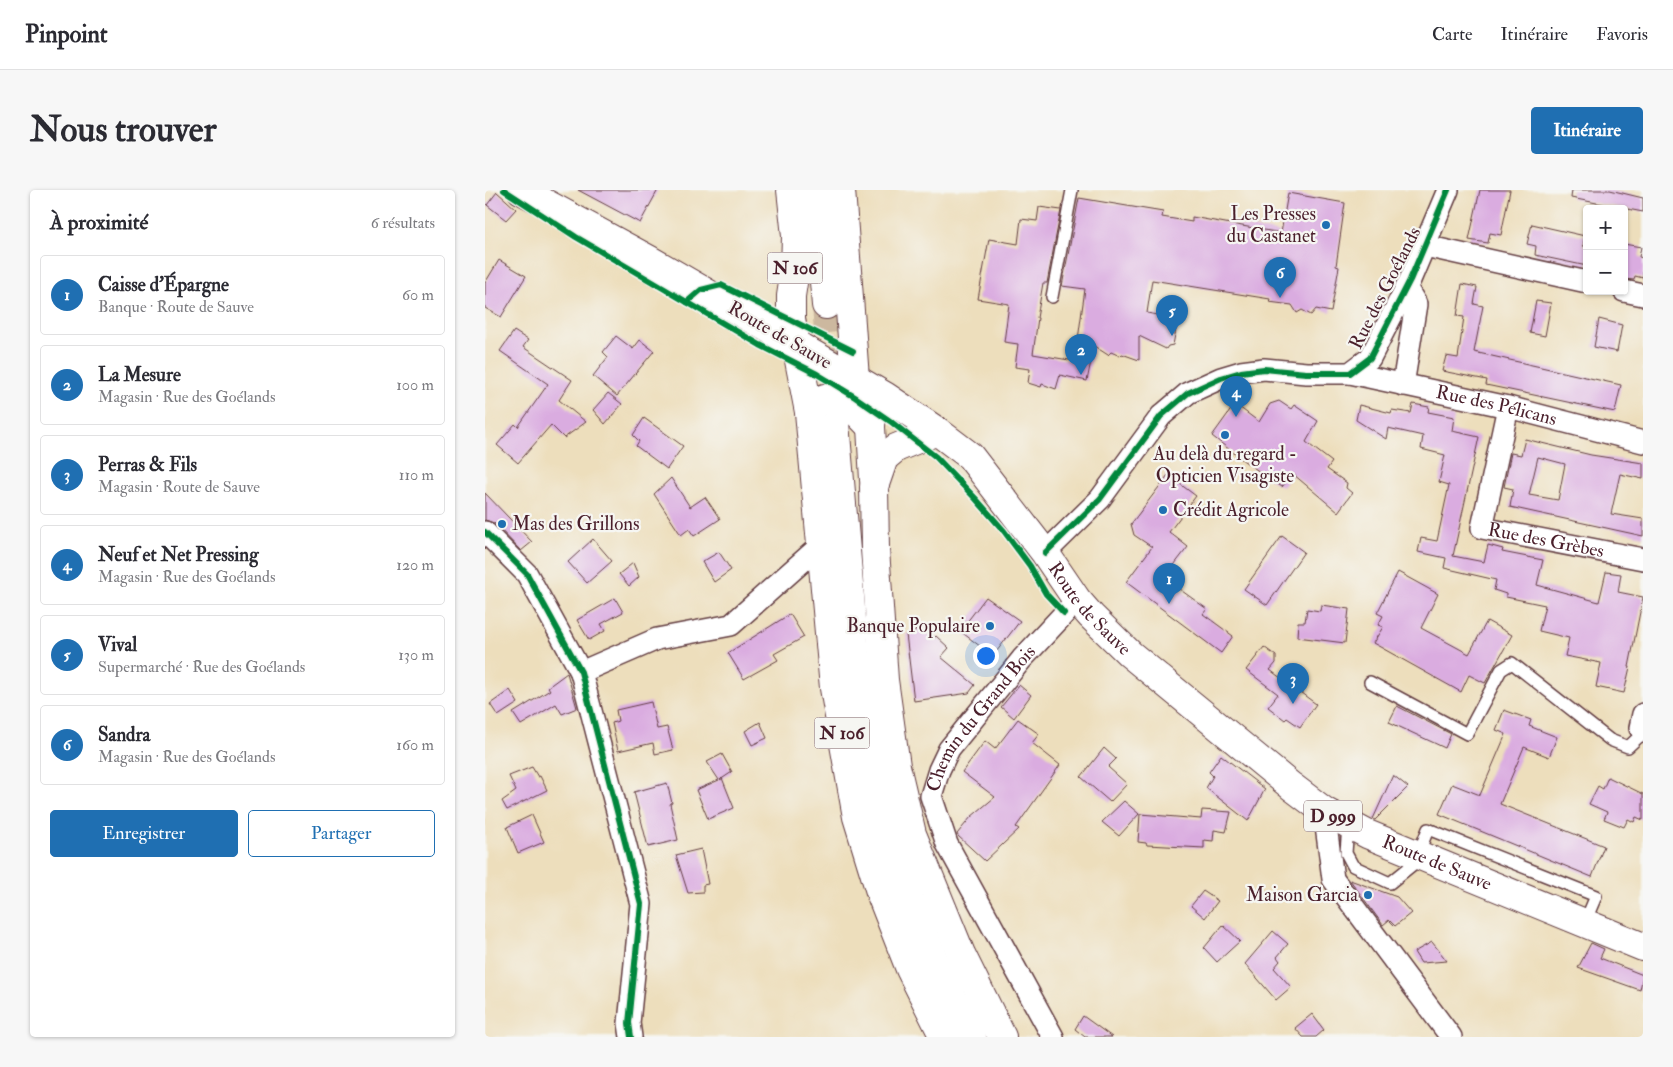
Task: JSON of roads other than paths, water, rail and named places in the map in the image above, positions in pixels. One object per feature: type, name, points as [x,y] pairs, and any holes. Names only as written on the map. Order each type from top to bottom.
[{"type":"main road","name":"Route de Sauve","points":[[521,190],[656,264],[855,378],[937,430],[969,456],[1045,553],[1077,600],[1091,616],[1131,654],[1324,811],[1348,825],[1420,856],[1643,946]]},
{"type":"main road","name":"N 106","points":[[791,190],[796,236],[791,320],[809,412],[834,688],[857,817],[881,895],[910,969],[944,1037]]},
{"type":"main road","name":"N 106","points":[[816,190],[826,305]]},
{"type":"main road","points":[[841,190],[855,378],[872,407],[875,549],[884,680],[896,766],[913,834],[961,954],[1001,1037]]},
{"type":"main road","points":[[809,412],[815,403],[828,396],[842,397],[871,427]]},
{"type":"main road","name":"N 106","points":[[835,424],[858,689],[879,806],[898,871],[933,960],[972,1037]]},
{"type":"main road","points":[[874,487],[884,458],[896,448],[937,430]]},
{"type":"street","name":"Rue des Goélands","points":[[1045,553],[1100,499],[1161,416],[1188,393],[1221,378],[1249,371],[1350,374],[1370,358],[1406,287],[1448,190]]},
{"type":"street","points":[[1425,246],[1583,281]]},
{"type":"street","name":"Rue des Goélands","points":[[1403,385],[1416,304],[1406,287]]},
{"type":"street","points":[[1628,292],[1643,295]]},
{"type":"street","name":"Rue des Pélicans","points":[[1350,374],[1509,407],[1643,442]]},
{"type":"street","name":"Rue des Grèbes","points":[[1509,407],[1482,528],[1643,559]]},
{"type":"street","points":[[485,532],[527,574],[581,672],[641,904],[629,1023],[631,1037]]},
{"type":"street","points":[[581,672],[657,639],[731,625],[821,545]]},
{"type":"street","name":"Chemin du Grand Bois","points":[[1053,1037],[947,844],[931,796],[939,770],[949,749],[1022,659],[1077,600]]},
{"type":"street","points":[[1643,714],[1640,728],[1643,732]]},
{"type":"street","points":[[1324,811],[1333,879],[1448,1036]]},
{"type":"lane","points":[[1052,297],[1072,190]]},
{"type":"lane","points":[[1370,682],[1467,734],[1501,670],[1512,663],[1610,740],[1628,747],[1643,732]]},
{"type":"lane","points":[[1348,825],[1346,853],[1353,866],[1390,883],[1420,856]]},
{"type":"tunnel","points":[[826,305],[835,419]]},
{"type":"place","name":"Les Presses du Castanet","points":[[1326,225]]},
{"type":"place","name":"Sandra","points":[[1280,298]]},
{"type":"place","name":"Vival","points":[[1172,336]]},
{"type":"place","name":"La Mesure","points":[[1081,375]]},
{"type":"place","name":"Neuf et Net Pressing","points":[[1236,417]]},
{"type":"place","name":"Au delà du regard - Opticien Visagiste","points":[[1225,435]]},
{"type":"place","name":"Crédit Agricole","points":[[1163,510]]},
{"type":"place","name":"Mas des Grillons","points":[[502,524]]},
{"type":"place","name":"Caisse d'Épargne","points":[[1169,604]]},
{"type":"place","name":"Banque Populaire","points":[[990,626]]},
{"type":"place","name":"Perras & Fils","points":[[1293,704]]},
{"type":"place","name":"Maison Garcia","points":[[1368,895]]}]
